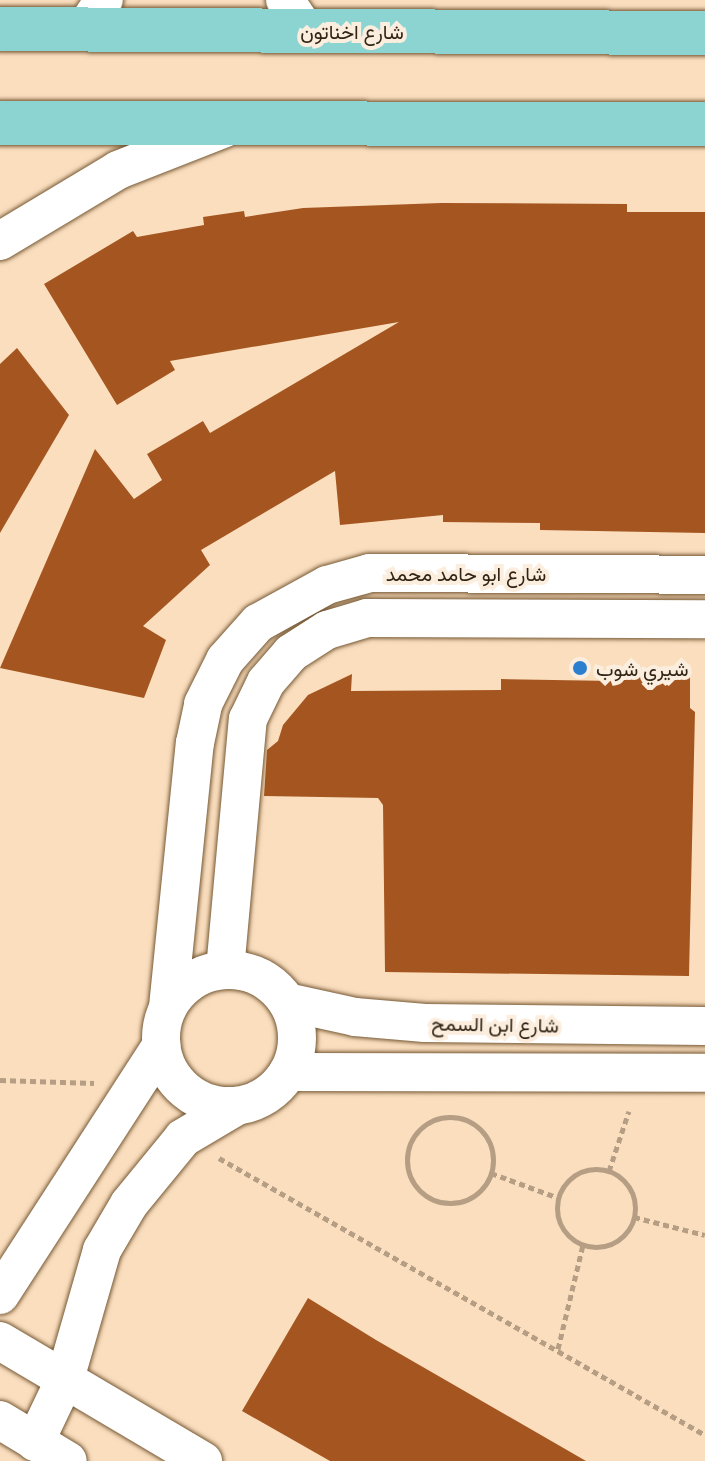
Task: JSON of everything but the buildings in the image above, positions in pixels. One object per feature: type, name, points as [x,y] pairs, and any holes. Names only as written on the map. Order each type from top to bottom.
[{"type":"main road","name":"شارع اخناتون","points":[[0,29],[96,13],[295,15],[705,33]]},
{"type":"main road","points":[[0,123],[258,120],[705,124]]},
{"type":"street","points":[[0,241],[118,170],[208,133],[258,120]]},
{"type":"street","name":"شارع ابو حامد محمد","points":[[168,1007],[195,743],[203,704],[225,660],[258,623],[327,585],[370,573],[705,575]]},
{"type":"street","points":[[225,970],[248,719],[266,682],[291,653],[327,630],[367,618],[705,619]]},
{"type":"street","points":[[0,1295],[161,1046],[168,1007],[192,981],[225,970],[261,978],[287,1002],[297,1037],[288,1072],[275,1088],[183,1138],[129,1204],[102,1250],[65,1379],[35,1442]]},
{"type":"street","name":"شارع ابن السمح","points":[[287,1002],[412,1023],[705,1026]]},
{"type":"street","points":[[161,1046],[169,1072],[187,1092],[210,1104],[237,1106]]},
{"type":"street","points":[[288,1072],[705,1073]]},
{"type":"street","points":[[0,1341],[203,1461]]},
{"type":"street","points":[[0,1420],[68,1461]]},
{"type":"path","points":[[609,1171],[643,1073]]},
{"type":"path","points":[[0,1080],[135,1084]]},
{"type":"path","points":[[460,1118],[484,1132],[494,1159],[491,1173],[475,1196],[447,1203],[422,1193],[413,1181],[407,1154],[420,1129],[432,1121],[460,1118]]},
{"type":"path","points":[[183,1138],[705,1435]]},
{"type":"path","points":[[583,1170],[609,1171],[633,1194],[634,1217],[620,1239],[609,1245],[583,1245],[564,1231],[559,1198],[563,1186],[583,1170]]},
{"type":"path","points":[[491,1173],[559,1198]]},
{"type":"path","points":[[634,1217],[705,1235]]},
{"type":"path","points":[[558,1349],[583,1245]]},
{"type":"place","name":"شيري شوب","points":[[580,668]]}]
